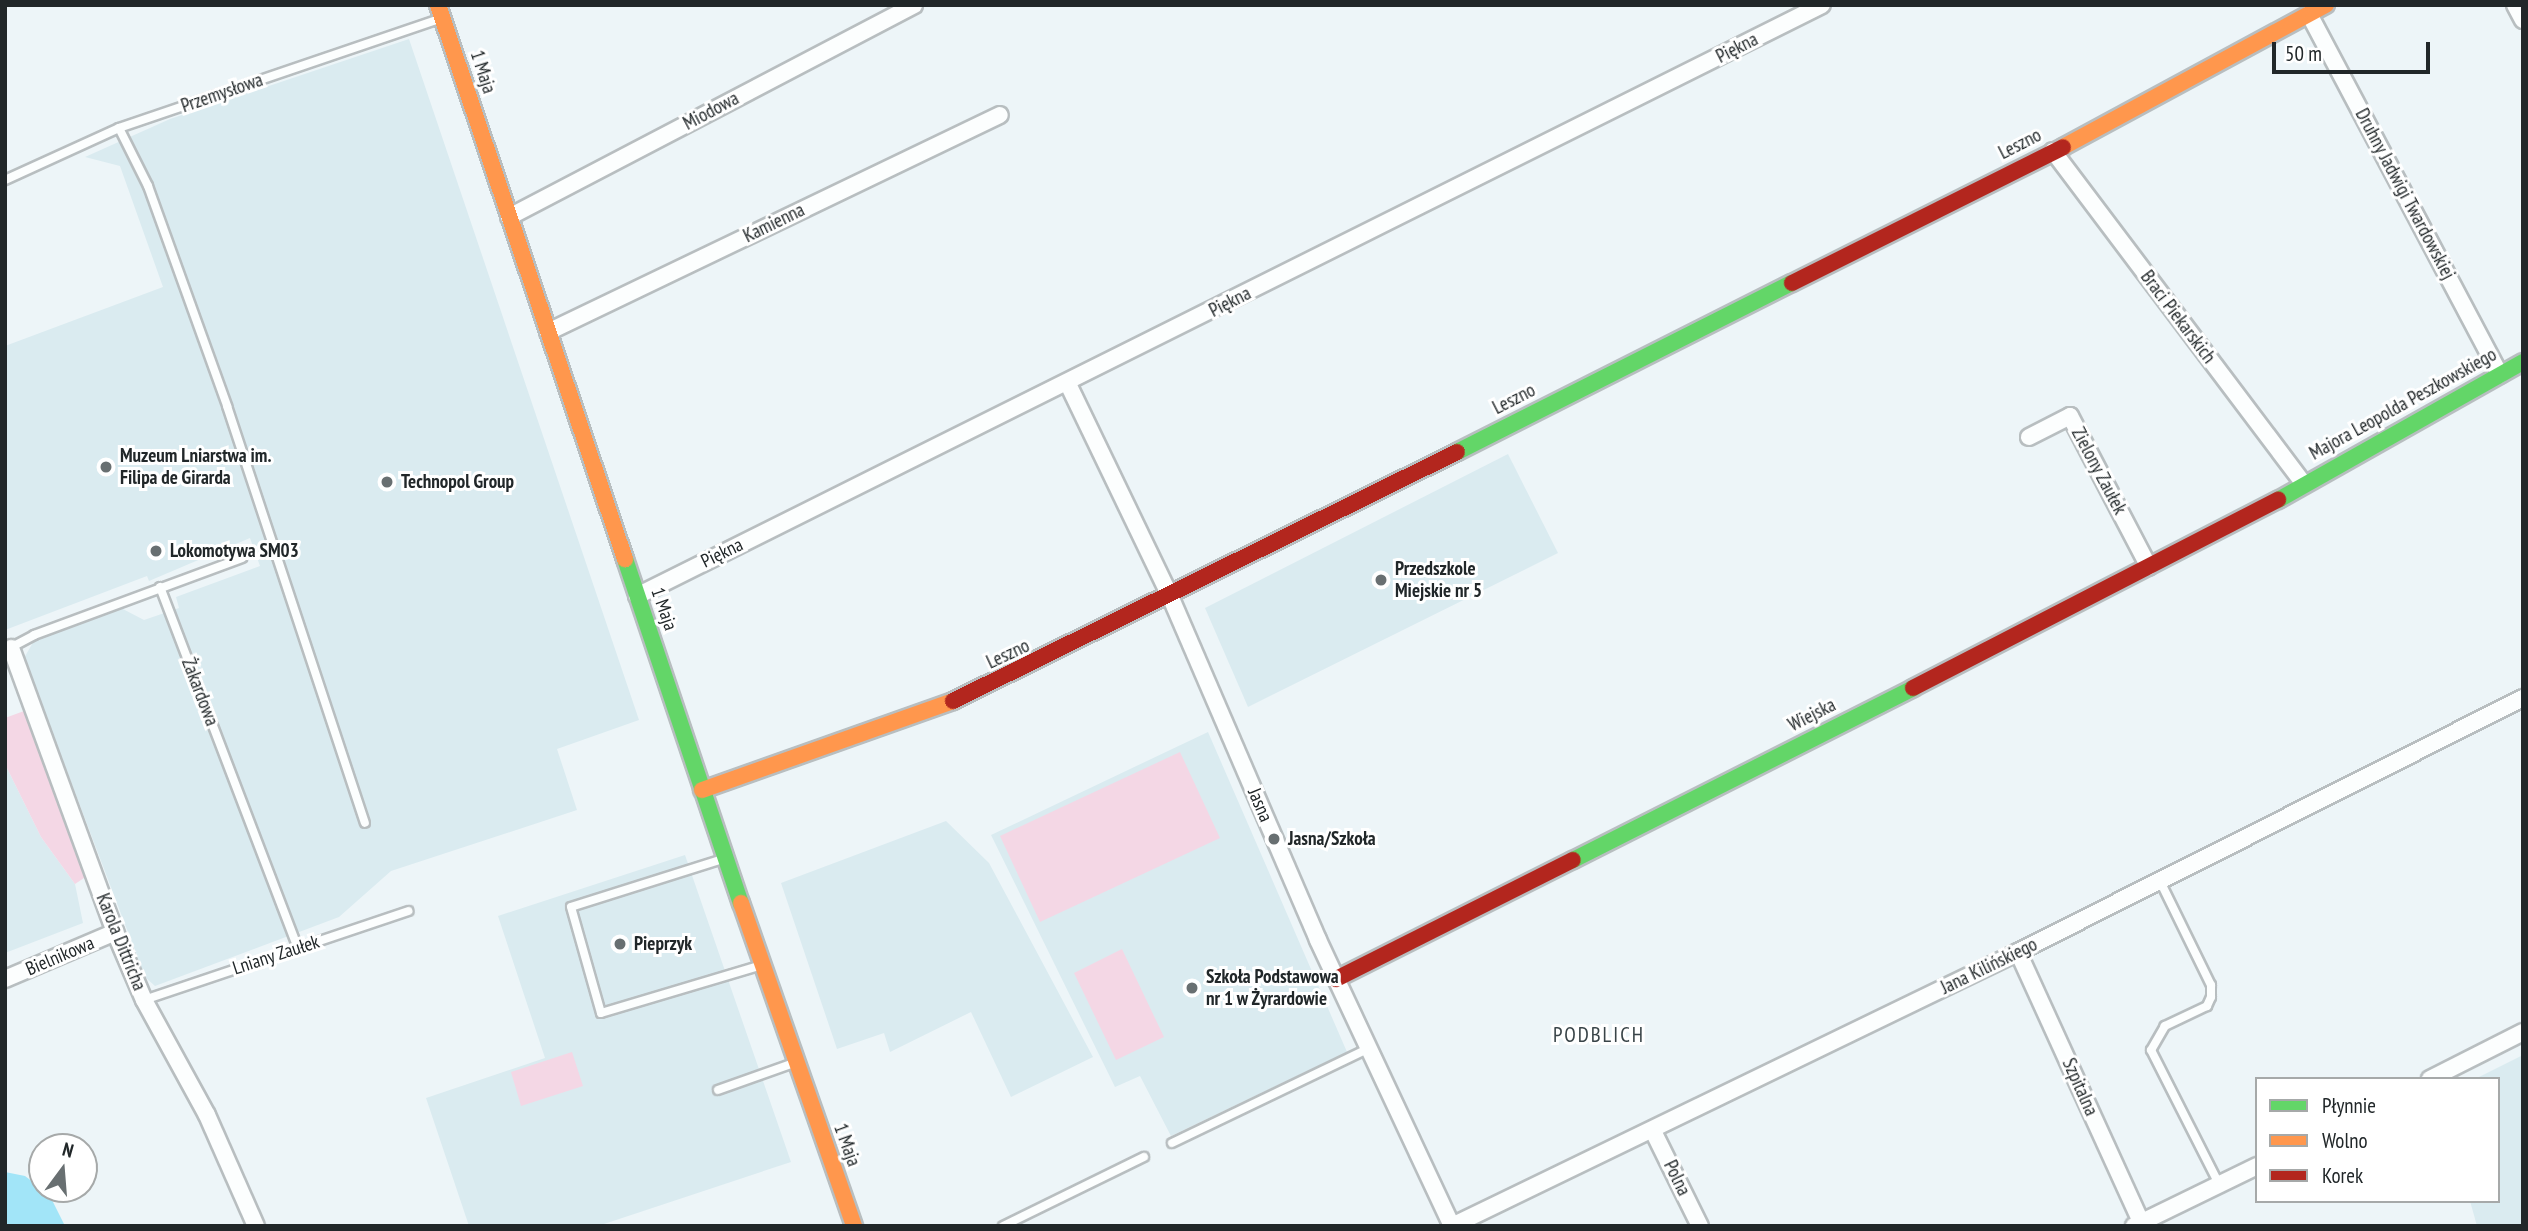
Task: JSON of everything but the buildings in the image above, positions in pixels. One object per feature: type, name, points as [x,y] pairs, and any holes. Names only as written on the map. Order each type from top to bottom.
[{"type":"street","name":"Miodowa","points":[[509,217],[914,5]]},
{"type":"street","name":"Piękna","points":[[638,596],[1068,384],[1822,5]]},
{"type":"street","name":"Leszno","points":[[702,790],[916,718],[1170,596],[2053,151],[2326,5]]},
{"type":"street","points":[[2515,5],[2523,20]]},
{"type":"street","name":"1 Maja","points":[[440,12],[795,1063],[854,1226]]},
{"type":"street","name":"Druhny Jadwigi Twardowskiej","points":[[2309,14],[2500,374]]},
{"type":"street","name":"Kamienna","points":[[548,332],[1000,115]]},
{"type":"street","name":"Braci Piekarskich","points":[[2053,151],[2304,484]]},
{"type":"street","name":"Majora Leopolda Peszkowskiego","points":[[2304,484],[2523,362]]},
{"type":"street","name":"Jasna","points":[[1068,384],[1170,596],[1367,1049],[1452,1226]]},
{"type":"street","name":"Zielony Zaułek","points":[[2029,437],[2070,416],[2150,567]]},
{"type":"street","name":"Wiejska","points":[[1336,979],[2217,535],[2304,484]]},
{"type":"street","name":"Karola Dittricha","points":[[8,649],[115,932],[144,1000],[207,1115],[256,1226]]},
{"type":"street","name":"Jana Kilińskiego","points":[[1452,1226],[1653,1131],[2523,698]]},
{"type":"street","name":"Bielnikowa","points":[[5,979],[115,932]]},
{"type":"street","name":"Szpitalna","points":[[2018,951],[2137,1224]]},
{"type":"street","points":[[2434,1077],[2523,1032]]},
{"type":"street","name":"Polna","points":[[1653,1131],[1700,1226]]},
{"type":"street","points":[[2137,1224],[2255,1167]]},
{"type":"lane","name":"Przemysłowa","points":[[5,180],[119,128],[440,12]]},
{"type":"lane","points":[[119,128],[148,186],[223,393],[365,823]]},
{"type":"lane","points":[[8,649],[34,635],[242,558]]},
{"type":"lane","name":"Żakardowa","points":[[160,587],[298,948]]},
{"type":"lane","points":[[726,858],[571,907],[601,1013],[762,965]]},
{"type":"lane","points":[[2160,881],[2211,985],[2211,997],[2207,1006],[2165,1026],[2151,1050],[2219,1184]]},
{"type":"lane","name":"Lniany Zaułek","points":[[144,1000],[408,911]]},
{"type":"lane","points":[[1172,1143],[1367,1049]]},
{"type":"lane","points":[[718,1090],[795,1063]]},
{"type":"lane","points":[[1003,1226],[1144,1157]]},
{"type":"shaded area","points":[[409,39],[639,720],[557,749],[577,810],[391,871],[339,917],[155,986],[145,977],[24,658],[35,639],[119,607],[144,620],[179,608],[176,597],[260,566],[250,538],[149,581],[147,576],[5,630],[5,346],[163,287],[120,166],[85,157],[170,119]]},
{"type":"shaded area","name":"Przedszkole Miejskie nr 5","points":[[1508,454],[1558,553],[1248,707],[1205,608]]},
{"type":"shaded area","points":[[24,711],[87,876],[75,884],[41,837],[5,764],[5,718]]},
{"type":"shaded area","name":"Szkoła Podstawowa nr 1 w Żyrardowie","points":[[1208,732],[1347,1052],[1171,1136],[1140,1076],[1115,1087],[991,835]]},
{"type":"shaded area","points":[[1180,752],[1220,838],[1040,922],[1000,836]]},
{"type":"shaded area","points":[[5,764],[41,837],[75,884],[83,923],[5,953]]},
{"type":"shaded area","points":[[946,821],[989,863],[1093,1057],[1011,1097],[971,1012],[890,1052],[884,1033],[837,1049],[781,883]]},
{"type":"shaded area","points":[[685,855],[791,1162],[598,1226],[469,1226],[426,1098],[545,1058],[498,916]]},
{"type":"shaded area","points":[[1122,949],[1164,1037],[1116,1060],[1074,973]]},
{"type":"shaded area","points":[[572,1052],[583,1086],[521,1106],[511,1072]]},
{"type":"shaded area","points":[[2523,1055],[2523,1226],[2477,1226],[2471,1203],[2500,1203],[2500,1077],[2479,1077]]},
{"type":"water","points":[[5,1172],[28,1178],[28,1203],[54,1203],[65,1226],[5,1226]]},
{"type":"traffic: fast","points":[[1457,452],[1792,283]]},
{"type":"traffic: fast","points":[[2278,500],[2523,362]]},
{"type":"traffic: fast","points":[[625,559],[741,903]]},
{"type":"traffic: fast","points":[[1573,860],[1913,688]]},
{"type":"traffic: slow","points":[[438,5],[625,559]]},
{"type":"traffic: slow","points":[[2063,147],[2326,5]]},
{"type":"traffic: slow","points":[[702,790],[953,701]]},
{"type":"traffic: slow","points":[[741,903],[854,1226]]},
{"type":"traffic: jam","points":[[1792,283],[2063,147]]},
{"type":"traffic: jam","points":[[953,701],[1457,452]]},
{"type":"traffic: jam","points":[[1913,688],[2278,500]]},
{"type":"traffic: jam","points":[[1336,979],[1573,860]]},
{"type":"place","name":"Muzeum Lniarstwa im. Filipa de Girarda","points":[[106,467]]},
{"type":"place","name":"Technopol Group","points":[[387,482]]},
{"type":"place","name":"Lokomotywa SM03","points":[[156,551]]},
{"type":"place","name":"Przedszkole Miejskie nr 5","points":[[1381,580]]},
{"type":"place","name":"Jasna/Szkoła","points":[[1274,839]]},
{"type":"place","name":"Pieprzyk","points":[[620,944]]},
{"type":"place","name":"Szkoła Podstawowa nr 1 w Żyrardowie","points":[[1192,988]]},
{"type":"district","name":"PODBLICH","points":[[1599,1035]]}]
